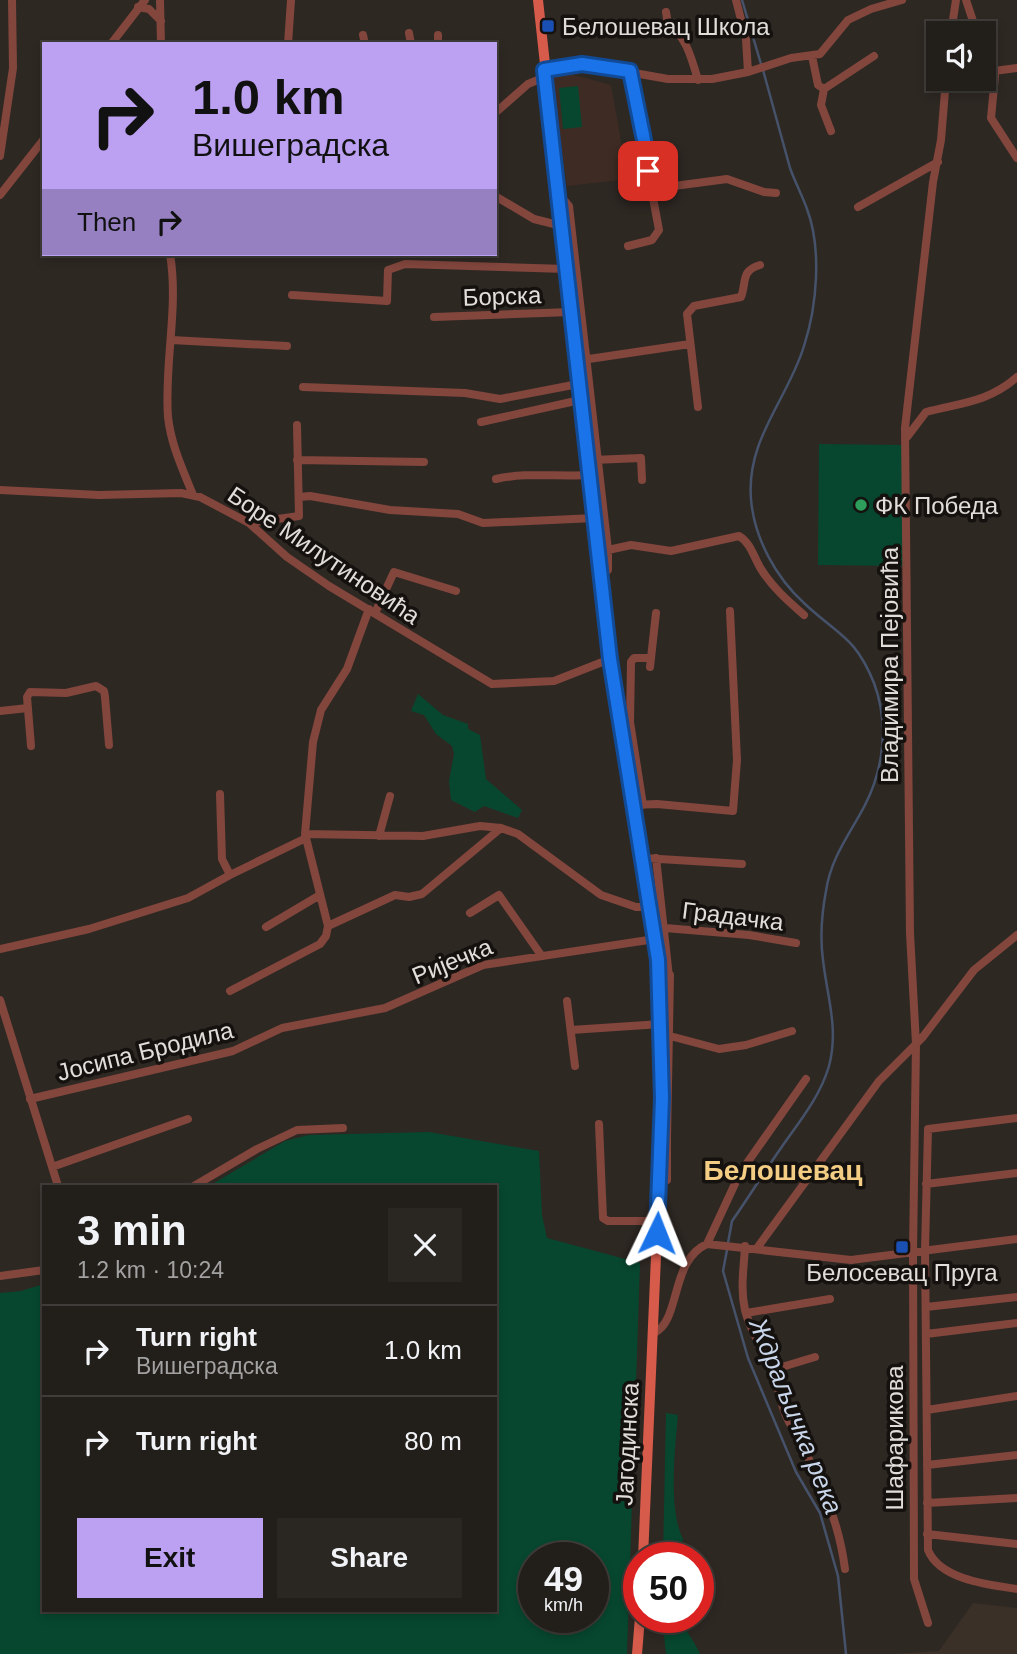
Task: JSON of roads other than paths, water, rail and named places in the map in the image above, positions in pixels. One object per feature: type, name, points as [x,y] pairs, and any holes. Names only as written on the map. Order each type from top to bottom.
[{"type":"main road","name":"Јагодинска","points":[[538,0],[571,313],[580,360],[578,384],[592,460],[588,475],[610,659],[638,805],[660,988],[664,1142],[657,1221],[644,1542]]},
{"type":"main road","points":[[637,1654],[639,1633]]},
{"type":"street","points":[[0,156],[13,68],[12,0]]},
{"type":"street","points":[[112,42],[145,0]]},
{"type":"street","points":[[160,0],[161,42]]},
{"type":"street","points":[[288,42],[291,0]]},
{"type":"street","points":[[736,0],[752,71]]},
{"type":"street","points":[[497,111],[527,84],[545,74],[582,64],[668,79],[698,79],[752,71],[791,58],[812,56],[825,49],[837,31],[854,16],[902,0]]},
{"type":"street","points":[[953,21],[956,0]]},
{"type":"street","points":[[966,0],[973,21]]},
{"type":"street","points":[[138,7],[149,9],[161,21]]},
{"type":"street","points":[[666,12],[668,24],[677,30],[698,79]]},
{"type":"street","points":[[410,33],[411,42]]},
{"type":"street","points":[[812,56],[818,85],[824,89]]},
{"type":"street","points":[[831,131],[821,105],[824,89],[874,56]]},
{"type":"street","points":[[996,71],[1017,68]]},
{"type":"street","points":[[630,71],[650,170],[661,188],[727,179],[764,192],[776,193]]},
{"type":"street","name":"Владимира Пејовића","points":[[913,1252],[916,1044],[910,933],[906,419],[945,91]]},
{"type":"street","points":[[993,91],[991,118],[1017,158]]},
{"type":"street","points":[[1,188],[26,164],[42,142]]},
{"type":"street","points":[[858,207],[938,162]]},
{"type":"street","points":[[628,246],[652,240],[658,234],[658,218],[647,173],[650,170]]},
{"type":"street","points":[[559,194],[569,206],[580,360],[592,460],[608,550],[608,570],[602,576]]},
{"type":"street","points":[[497,198],[534,219],[562,226]]},
{"type":"street","points":[[170,256],[174,292],[169,424],[176,454],[193,495]]},
{"type":"street","points":[[292,295],[387,300],[387,272],[390,268],[440,263],[566,269]]},
{"type":"street","points":[[698,407],[686,319],[690,309],[741,297],[744,276],[748,270],[760,265]]},
{"type":"street","name":"Борска","points":[[434,317],[571,313]]},
{"type":"street","points":[[171,340],[287,346]]},
{"type":"street","points":[[580,360],[690,344]]},
{"type":"street","points":[[907,437],[926,412],[971,402],[996,391],[1017,377]]},
{"type":"street","points":[[303,387],[465,393],[500,399],[578,384]]},
{"type":"street","points":[[481,422],[580,400]]},
{"type":"street","points":[[249,523],[292,519],[301,513],[297,425]]},
{"type":"street","points":[[592,460],[641,458],[642,480]]},
{"type":"street","points":[[298,460],[424,462]]},
{"type":"street","points":[[496,479],[530,473],[544,477],[588,475]]},
{"type":"street","name":"Боре Милутиновића","points":[[0,490],[193,495],[249,523],[297,564],[492,684],[554,681],[610,659]]},
{"type":"street","points":[[300,497],[310,496],[390,510],[458,514],[483,523],[595,518]]},
{"type":"street","points":[[608,550],[631,545],[671,551],[739,536],[745,540],[761,569],[779,592],[804,615]]},
{"type":"street","points":[[230,991],[320,944],[326,936],[328,926],[306,836],[316,724],[327,698],[347,670],[372,611],[394,572],[456,591]]},
{"type":"street","points":[[656,613],[650,662],[634,658],[631,662],[630,722],[638,805],[733,811],[737,760],[730,611]]},
{"type":"street","points":[[31,746],[27,697],[33,691],[66,693],[100,687],[105,697],[109,745]]},
{"type":"street","points":[[0,711],[28,708]]},
{"type":"street","points":[[220,794],[222,859],[230,875]]},
{"type":"street","points":[[379,836],[390,796]]},
{"type":"street","points":[[0,949],[89,929],[188,898],[306,836],[430,836],[480,826],[501,828],[518,834],[578,881],[601,895],[636,907],[650,906]]},
{"type":"street","points":[[328,926],[396,895],[415,897],[422,894],[501,828]]},
{"type":"street","points":[[643,858],[742,864]]},
{"type":"street","points":[[656,858],[670,975],[670,1035],[664,1142],[667,1180]]},
{"type":"street","points":[[266,928],[320,895]]},
{"type":"street","points":[[470,913],[499,895],[541,955]]},
{"type":"street","name":"Градачка","points":[[665,928],[772,938],[796,943]]},
{"type":"street","points":[[757,1248],[879,1081],[916,1044],[974,970],[1017,935]]},
{"type":"street","name":"Ријечка","points":[[267,1036],[282,1028],[354,1016],[397,1004],[482,965],[655,939]]},
{"type":"street","points":[[660,988],[670,975]]},
{"type":"street","points":[[0,1000],[58,1185]]},
{"type":"street","points":[[567,1001],[575,1066]]},
{"type":"street","points":[[571,1030],[661,1024]]},
{"type":"street","points":[[670,1035],[719,1049],[746,1045],[792,1031]]},
{"type":"street","name":"Јосипа Бродила","points":[[30,1099],[233,1051],[267,1036]]},
{"type":"street","points":[[654,1333],[662,1327],[688,1259],[707,1244],[740,1173],[806,1079]]},
{"type":"street","points":[[1017,1118],[928,1129],[925,1251],[927,1534],[930,1555],[970,1582],[1017,1589]]},
{"type":"street","points":[[52,1167],[188,1119]]},
{"type":"street","points":[[599,1124],[603,1218],[608,1222],[657,1221]]},
{"type":"street","points":[[196,1185],[257,1149],[297,1130],[343,1128]]},
{"type":"street","points":[[926,1184],[1017,1174]]},
{"type":"street","points":[[771,1231],[771,1244],[778,1252]]},
{"type":"street","points":[[707,1244],[743,1245],[778,1252],[851,1260],[1017,1239]]},
{"type":"street","points":[[743,1245],[742,1283],[746,1312],[772,1370],[781,1402],[827,1496],[840,1531],[845,1569]]},
{"type":"street","name":"Шафарикова","points":[[913,1252],[914,1578],[928,1623]]},
{"type":"street","points":[[0,1276],[42,1270]]},
{"type":"street","points":[[926,1307],[1017,1297]]},
{"type":"street","points":[[746,1312],[830,1299]]},
{"type":"street","points":[[926,1334],[1017,1323]]},
{"type":"street","points":[[772,1370],[815,1357]]},
{"type":"street","points":[[928,1410],[1017,1396]]},
{"type":"street","points":[[928,1465],[1017,1455]]},
{"type":"street","points":[[927,1503],[1017,1498]]},
{"type":"street","points":[[927,1534],[1017,1544]]},
{"type":"waterway","name":"Ждраљичка река","points":[[742,0],[761,64]]},
{"type":"waterway","name":"Ждраљичка река","points":[[728,1243],[732,1221],[808,1109],[829,1066],[833,1026],[822,952],[822,925],[828,879],[877,776],[883,729],[879,698],[860,655],[845,638],[794,594],[768,556],[753,514],[751,477],[755,457],[761,438],[804,346],[812,313],[816,278],[812,225],[790,168],[763,70]]},
{"type":"waterway","name":"Ждраљичка река","points":[[727,1250],[723,1271],[748,1358],[796,1472],[820,1513],[838,1576],[846,1654]]},
{"type":"place","name":"Белошевац Школа","points":[[548,26]]},
{"type":"place","name":"ФК Победа","points":[[861,505]]},
{"type":"place","name":"Белосевац Пруга","points":[[902,1247]]},
{"type":"district","name":"Белошевац","points":[[783,1170]]}]
